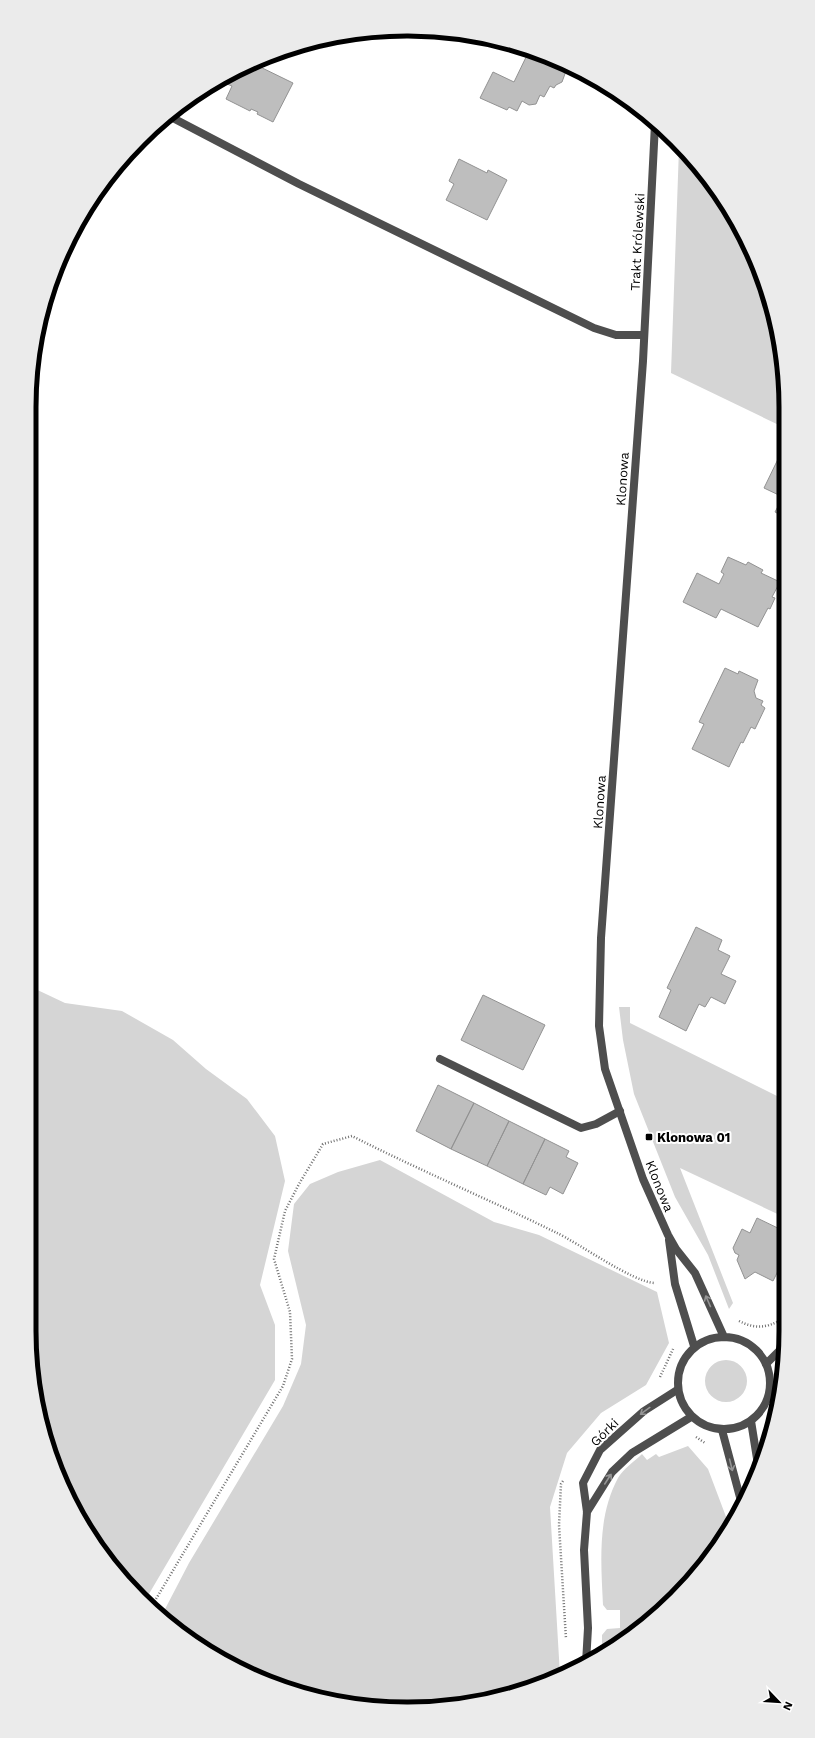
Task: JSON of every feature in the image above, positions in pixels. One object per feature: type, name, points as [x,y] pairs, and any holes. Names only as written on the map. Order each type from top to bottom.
[{"type":"street","points":[[174,119],[306,188],[594,328],[616,335],[644,335]]},
{"type":"street","name":"Trakt Królewski","points":[[643,360],[655,131]]},
{"type":"street","name":"Klonowa","points":[[643,360],[601,938],[599,1026],[606,1069],[643,1179],[668,1235],[676,1249],[695,1273],[724,1337]]},
{"type":"street","points":[[440,1059],[581,1128],[596,1124],[620,1111]]},
{"type":"street","name":"Klonowa","points":[[668,1235],[675,1284],[694,1346]]},
{"type":"street","points":[[724,1337],[732,1337],[746,1342],[758,1352],[766,1364],[770,1379],[769,1394],[763,1408],[751,1421],[740,1427],[722,1430],[713,1429],[700,1424],[691,1417],[681,1403],[677,1390],[677,1376],[682,1362],[694,1346],[703,1341],[724,1337]]},
{"type":"street","points":[[766,1364],[778,1352]]},
{"type":"street","name":"Górki","points":[[586,1656],[588,1628],[584,1550],[586,1512],[583,1483],[600,1450],[644,1411],[677,1390]]},
{"type":"street","points":[[586,1512],[612,1472],[632,1453],[691,1417]]},
{"type":"street","points":[[751,1421],[756,1458]]},
{"type":"street","points":[[722,1430],[740,1497]]},
{"type":"path","points":[[154,1602],[282,1386],[292,1359],[290,1312],[274,1259],[285,1211],[323,1144],[352,1136],[557,1232],[630,1274],[650,1283],[675,1284]]},
{"type":"path","points":[[735,1320],[757,1328],[767,1327],[779,1321]]},
{"type":"path","points":[[690,1437],[696,1437],[710,1446]]},
{"type":"shaded area","points":[[679,154],[702,181],[716,201],[741,243],[751,265],[772,335],[778,383],[779,425],[671,373]]},
{"type":"shaded area","points":[[36,989],[65,1003],[122,1011],[173,1040],[206,1069],[247,1099],[275,1136],[285,1181],[260,1285],[275,1325],[275,1380],[148,1596],[113,1557],[99,1537],[74,1495],[56,1450],[43,1403],[39,1379],[36,1330]]},
{"type":"shaded area","points":[[619,1007],[630,1007],[630,1023],[779,1097],[779,1215],[680,1168],[733,1303],[729,1309],[708,1255],[675,1197],[634,1094],[623,1040]]},
{"type":"shaded area","points":[[380,1160],[494,1222],[539,1235],[657,1292],[669,1343],[646,1385],[601,1413],[567,1453],[550,1507],[560,1670],[550,1674],[504,1689],[456,1699],[408,1702],[359,1699],[311,1689],[265,1674],[243,1664],[201,1639],[164,1611],[189,1563],[283,1406],[301,1364],[306,1325],[288,1251],[294,1204],[310,1184],[338,1172]]},
{"type":"shaded area","points":[[722,1360],[730,1360],[738,1363],[744,1369],[747,1381],[744,1393],[738,1399],[730,1402],[722,1402],[714,1399],[708,1393],[705,1385],[705,1377],[708,1369],[714,1363]]},
{"type":"shaded area","points":[[688,1446],[708,1469],[727,1519],[702,1557],[670,1593],[634,1625],[602,1646],[602,1635],[607,1629],[620,1628],[620,1610],[607,1610],[603,1605],[601,1557],[603,1524],[611,1493],[620,1475],[642,1454],[647,1460],[656,1454],[659,1457]]},
{"type":"building","points":[[527,56],[566,71],[562,82],[554,88],[550,86],[544,97],[540,95],[536,104],[529,105],[522,101],[517,111],[509,107],[507,110],[480,98],[493,72],[514,82]]},
{"type":"building","points":[[259,67],[293,83],[273,122],[257,114],[258,112],[251,109],[250,111],[226,99],[232,86],[227,84],[243,74]]},
{"type":"building","points":[[459,159],[487,173],[488,170],[507,180],[487,220],[446,200],[454,184],[449,181]]},
{"type":"building","points":[[779,457],[779,495],[764,488]]},
{"type":"building","points":[[779,504],[779,514],[775,512]]},
{"type":"building","points":[[728,557],[746,565],[748,562],[763,570],[761,573],[779,582],[772,597],[775,598],[770,609],[768,608],[758,627],[721,609],[716,618],[683,602],[697,573],[719,584],[724,574],[721,572]]},
{"type":"building","points":[[725,668],[738,674],[739,671],[758,680],[754,691],[756,698],[763,701],[761,705],[765,708],[755,729],[751,727],[743,743],[741,742],[729,767],[692,749],[704,724],[699,722]]},
{"type":"building","points":[[696,927],[722,940],[718,950],[730,956],[721,974],[736,981],[725,1004],[711,997],[705,1007],[699,1004],[686,1031],[659,1017],[671,990],[667,988]]},
{"type":"building","points":[[483,995],[545,1025],[523,1070],[461,1040]]},
{"type":"building","points":[[438,1085],[474,1103],[451,1149],[416,1131]]},
{"type":"building","points":[[474,1103],[509,1121],[487,1166],[451,1149]]},
{"type":"building","points":[[509,1121],[545,1139],[523,1184],[487,1166]]},
{"type":"building","points":[[545,1139],[569,1151],[566,1157],[578,1163],[563,1194],[550,1187],[546,1195],[523,1184]]},
{"type":"building","points":[[757,1218],[779,1229],[779,1269],[773,1281],[755,1272],[745,1279],[737,1260],[739,1255],[735,1253],[733,1248],[742,1229],[750,1233]]},
{"type":"place","name":"Klonowa 01","points":[[649,1137]]}]
